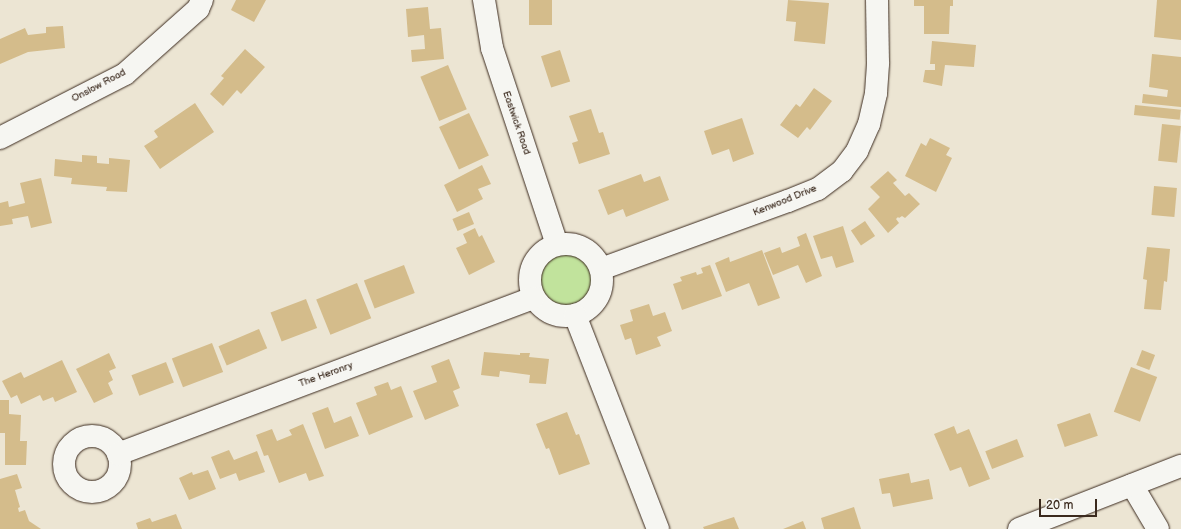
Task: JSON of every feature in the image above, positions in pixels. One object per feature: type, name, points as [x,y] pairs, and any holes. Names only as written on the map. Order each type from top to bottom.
[{"type":"street","name":"Onslow Road","points":[[0,138],[125,74],[198,9],[202,0]]},
{"type":"street","name":"Eastwick Road","points":[[484,0],[492,48],[557,244]]},
{"type":"street","name":"Kenwood Drive","points":[[601,269],[818,189],[842,171],[856,151],[869,124],[876,93],[878,63],[877,0]]},
{"type":"street","points":[[562,243],[580,245],[596,258],[601,269],[603,284],[600,296],[595,303],[581,313],[575,315],[566,316],[554,314],[546,310],[534,298],[529,283],[534,262],[543,251],[557,244],[562,243]]},
{"type":"street","name":"The Heronry","points":[[118,454],[534,298]]},
{"type":"street","points":[[575,315],[658,529]]},
{"type":"street","points":[[1019,529],[1181,466]]},
{"type":"street","points":[[1132,485],[1158,529]]},
{"type":"green space","points":[[559,249],[575,249],[588,257],[595,268],[596,285],[591,301],[575,308],[559,310],[546,302],[537,290],[537,269],[545,256]]},
{"type":"building","points":[[236,0],[266,0],[254,22],[231,10]]},
{"type":"building","points":[[529,0],[552,0],[552,25],[529,25]]},
{"type":"building","points":[[788,0],[829,3],[825,44],[794,41],[796,22],[786,21]]},
{"type":"building","points":[[914,0],[953,0],[953,6],[950,6],[949,34],[924,34],[924,6],[914,6]]},
{"type":"building","points":[[1157,0],[1181,0],[1181,40],[1154,37]]},
{"type":"building","points":[[428,7],[430,29],[441,28],[444,59],[412,62],[411,50],[425,49],[424,35],[408,37],[406,9]]},
{"type":"building","points":[[63,26],[65,48],[28,52],[0,64],[0,39],[25,28],[28,35],[46,33],[46,27]]},
{"type":"building","points":[[932,41],[976,45],[974,67],[945,65],[942,86],[923,82],[925,70],[935,70],[935,64],[930,64]]},
{"type":"building","points":[[245,49],[265,67],[241,94],[237,90],[223,106],[210,94],[224,78],[221,76]]},
{"type":"building","points":[[560,50],[570,81],[551,88],[541,56]]},
{"type":"building","points":[[1152,54],[1181,57],[1181,107],[1142,103],[1143,94],[1167,97],[1168,90],[1149,87]]},
{"type":"building","points":[[448,65],[467,109],[439,121],[420,77]]},
{"type":"building","points":[[814,88],[832,101],[810,130],[807,127],[798,138],[780,125],[796,104],[800,107]]},
{"type":"building","points":[[195,103],[214,132],[160,169],[144,146],[158,137],[154,131]]},
{"type":"building","points":[[1135,105],[1181,110],[1180,120],[1134,115]]},
{"type":"building","points":[[591,109],[599,133],[603,132],[610,154],[579,164],[572,143],[578,141],[569,116]]},
{"type":"building","points":[[469,113],[489,156],[459,170],[439,127]]},
{"type":"building","points":[[742,118],[754,154],[733,162],[729,149],[712,155],[704,131]]},
{"type":"building","points":[[1162,124],[1181,126],[1177,163],[1158,161]]},
{"type":"building","points":[[930,138],[950,148],[946,155],[952,158],[936,192],[905,176],[921,143],[926,146]]},
{"type":"building","points":[[82,155],[97,156],[97,163],[109,164],[109,158],[130,160],[127,192],[106,191],[107,187],[71,184],[72,178],[54,176],[55,159],[82,162]]},
{"type":"building","points":[[482,165],[491,184],[478,189],[483,199],[457,212],[444,185]]},
{"type":"building","points":[[888,171],[897,180],[893,183],[905,196],[909,193],[920,204],[905,218],[902,216],[899,218],[898,217],[896,219],[899,223],[888,233],[868,209],[880,197],[870,187]]},
{"type":"building","points":[[641,174],[644,182],[660,176],[669,200],[626,217],[623,209],[608,215],[598,190]]},
{"type":"building","points":[[41,178],[52,223],[31,228],[28,216],[12,219],[13,224],[0,226],[0,203],[8,201],[9,207],[25,203],[20,183]]},
{"type":"building","points":[[1154,186],[1177,188],[1174,217],[1151,215]]},
{"type":"building","points":[[469,212],[474,224],[458,231],[452,219]]},
{"type":"building","points":[[865,221],[875,236],[861,245],[851,231]]},
{"type":"building","points":[[843,226],[854,262],[836,268],[832,256],[821,259],[813,236]]},
{"type":"building","points":[[475,228],[479,237],[482,235],[495,262],[469,275],[456,248],[467,243],[463,234]]},
{"type":"building","points":[[806,233],[822,276],[806,283],[798,265],[773,275],[764,253],[780,247],[782,253],[800,246],[797,237]]},
{"type":"building","points":[[1147,247],[1170,249],[1167,282],[1164,281],[1161,310],[1144,309],[1147,280],[1143,279]]},
{"type":"building","points":[[762,250],[780,298],[758,306],[749,283],[726,292],[715,263],[729,257],[730,262]]},
{"type":"building","points":[[404,265],[415,293],[375,308],[364,280]]},
{"type":"building","points":[[710,265],[722,296],[682,310],[673,284],[682,281],[680,277],[696,272],[697,275],[703,273],[701,268]]},
{"type":"building","points":[[357,283],[371,318],[330,335],[316,299]]},
{"type":"building","points":[[306,299],[317,328],[282,342],[271,313]]},
{"type":"building","points":[[649,304],[653,316],[665,312],[672,331],[657,337],[661,346],[636,355],[631,338],[625,340],[620,325],[633,321],[630,310]]},
{"type":"building","points":[[259,329],[267,348],[227,366],[218,346]]},
{"type":"building","points":[[212,343],[223,372],[183,387],[172,358]]},
{"type":"building","points":[[1142,350],[1155,355],[1149,370],[1136,365]]},
{"type":"building","points":[[484,352],[520,355],[520,353],[530,353],[529,357],[549,359],[546,384],[529,383],[530,375],[500,371],[499,377],[481,375]]},
{"type":"building","points":[[109,353],[116,368],[109,371],[113,380],[108,383],[113,394],[94,403],[76,369]]},
{"type":"building","points":[[449,359],[460,388],[453,391],[459,406],[425,420],[413,391],[437,382],[431,366]]},
{"type":"building","points":[[62,360],[77,392],[55,402],[53,397],[43,401],[40,395],[21,404],[17,395],[11,398],[2,381],[21,372],[24,378]]},
{"type":"building","points":[[166,362],[174,383],[139,396],[131,375]]},
{"type":"building","points":[[1131,367],[1157,377],[1140,422],[1114,412]]},
{"type":"building","points":[[388,382],[391,390],[401,386],[413,417],[369,435],[356,403],[377,395],[374,387]]},
{"type":"building","points":[[0,400],[9,400],[9,414],[21,415],[20,441],[27,441],[26,465],[5,465],[5,433],[0,433]]},
{"type":"building","points":[[328,407],[334,423],[351,416],[359,436],[325,449],[312,413]]},
{"type":"building","points":[[567,412],[576,435],[579,434],[590,464],[559,475],[549,448],[546,449],[536,424]]},
{"type":"building","points":[[1090,413],[1098,436],[1065,447],[1057,424]]},
{"type":"building","points":[[303,424],[324,476],[309,481],[306,473],[279,483],[268,455],[264,456],[256,435],[272,429],[277,441],[292,435],[289,430]]},
{"type":"building","points":[[954,426],[957,434],[969,429],[990,479],[969,487],[961,467],[950,471],[934,434]]},
{"type":"building","points":[[1017,439],[1024,457],[992,469],[985,451]]},
{"type":"building","points":[[229,450],[234,460],[257,451],[265,472],[239,481],[236,473],[220,479],[211,457]]},
{"type":"building","points":[[208,470],[216,489],[189,500],[179,478],[192,472],[193,475]]},
{"type":"building","points":[[909,473],[911,483],[929,479],[933,499],[893,507],[890,493],[882,494],[879,479]]},
{"type":"building","points":[[17,474],[22,488],[15,490],[20,507],[18,508],[19,512],[25,510],[29,521],[41,529],[0,529],[0,479]]},
{"type":"building","points":[[854,507],[861,529],[824,529],[821,518]]},
{"type":"building","points":[[176,514],[182,529],[138,529],[136,523],[150,518],[152,522]]},
{"type":"building","points":[[734,517],[739,529],[704,529],[703,527]]},
{"type":"building","points":[[803,521],[806,529],[783,529]]}]
